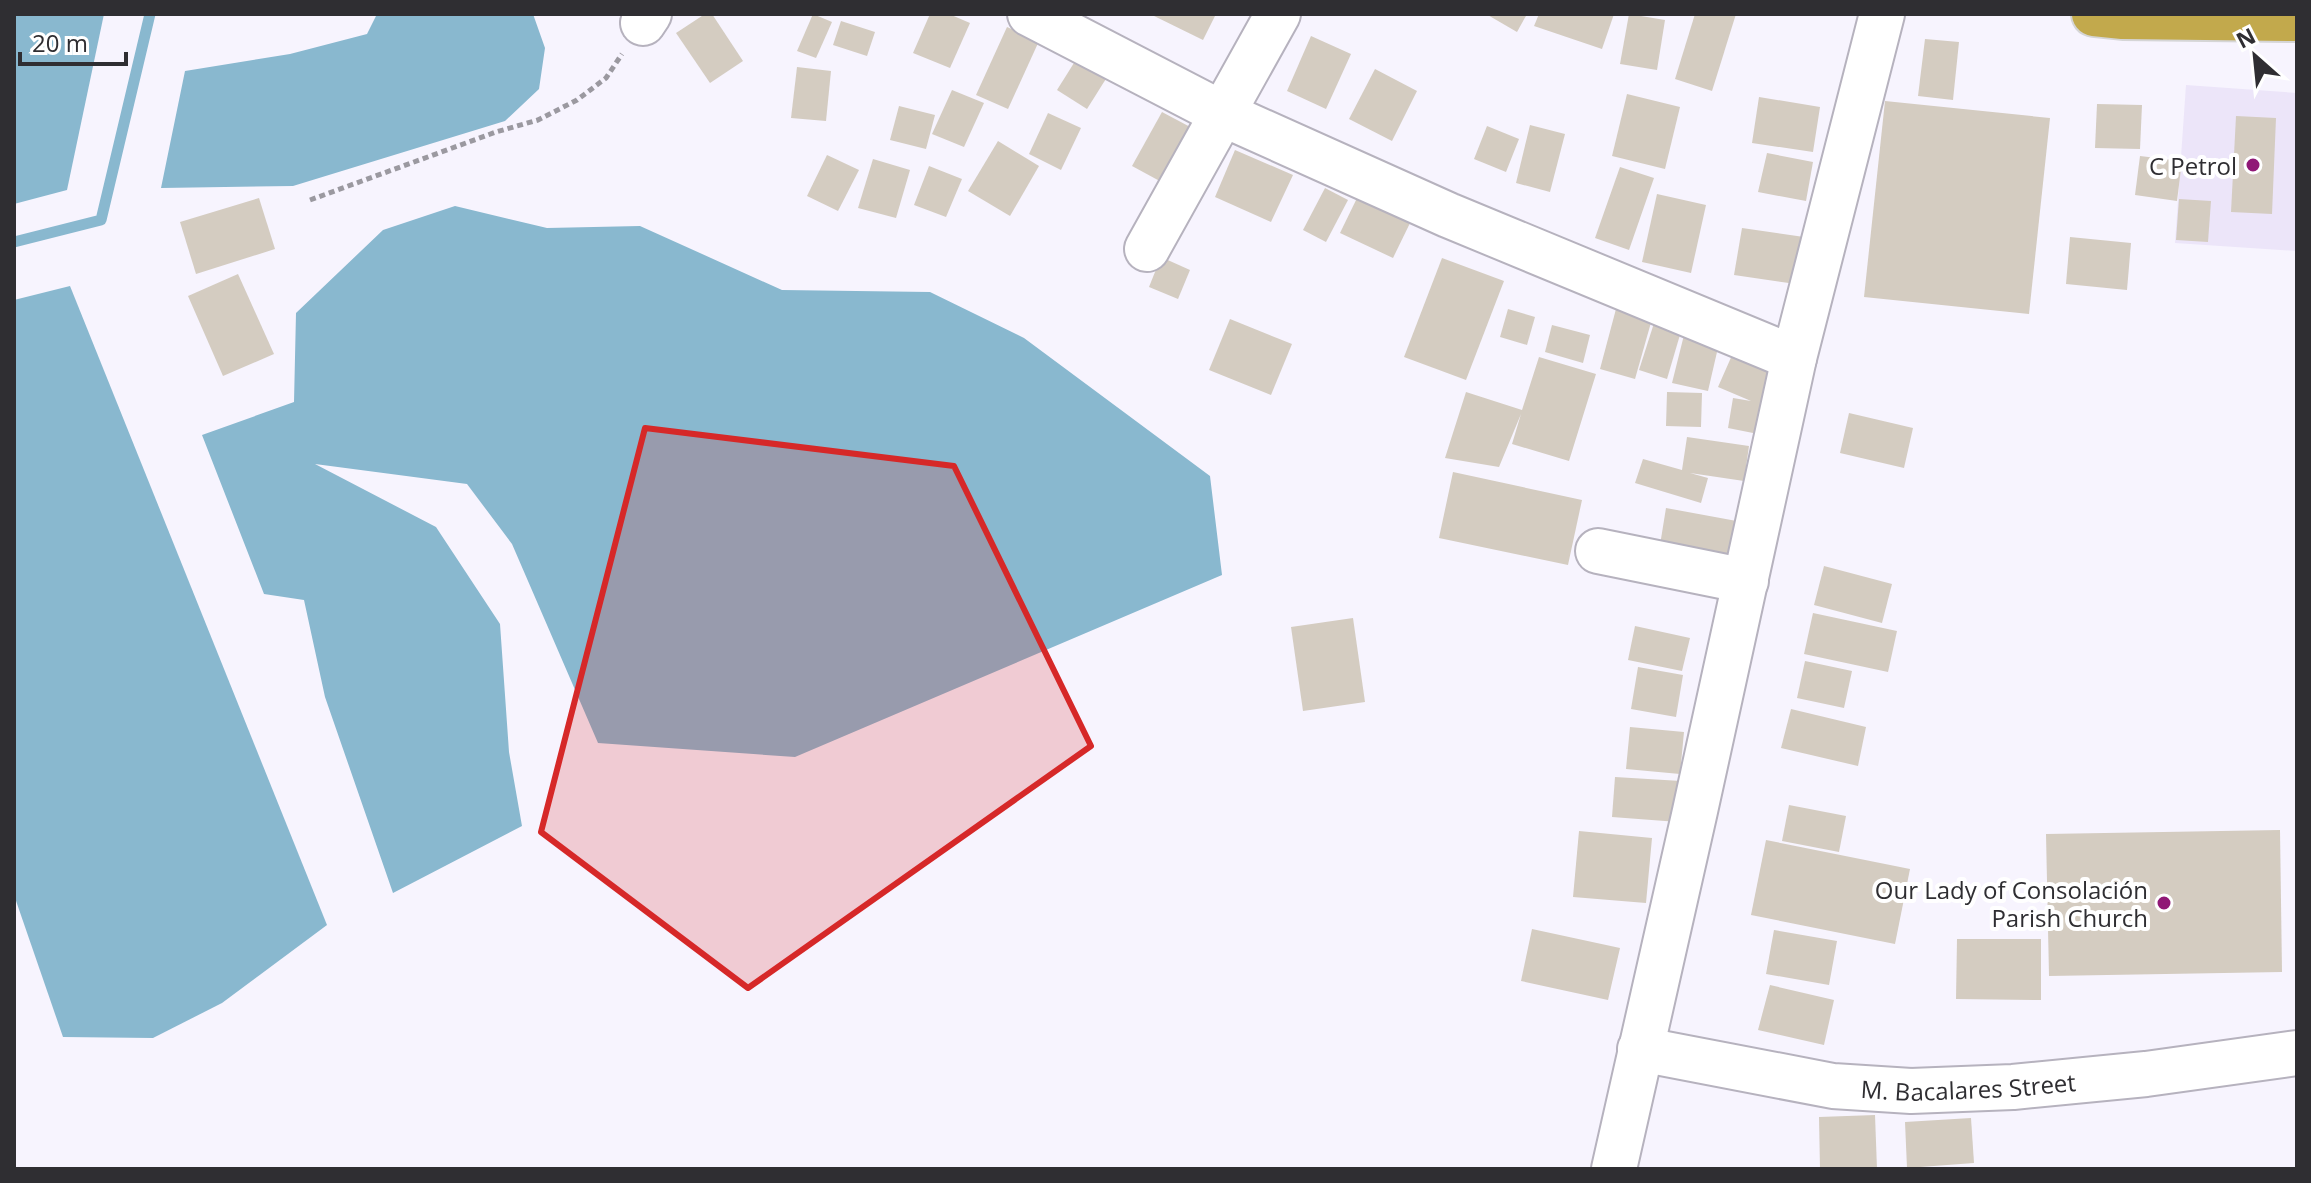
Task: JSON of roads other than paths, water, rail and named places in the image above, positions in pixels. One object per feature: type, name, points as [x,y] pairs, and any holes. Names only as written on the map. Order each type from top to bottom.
[{"type":"highway","points":[[2094,14],[2297,19]]},
{"type":"street","points":[[1030,14],[1223,114],[1448,215],[1794,358]]},
{"type":"street","points":[[1147,249],[1278,14]]},
{"type":"street","points":[[1614,1169],[1794,358],[1882,14]]},
{"type":"street","points":[[1598,551],[1746,581]]},
{"type":"street","name":"M. Bacalares Street","points":[[1640,1049],[1833,1086],[1911,1091],[2013,1087],[2146,1074],[2297,1053]]},
{"type":"water","points":[[14,14],[104,14],[67,190],[14,204]]},
{"type":"water","points":[[377,14],[533,14],[545,48],[539,89],[505,121],[293,186],[161,188],[185,71],[290,54],[367,34]]},
{"type":"water","points":[[455,206],[547,228],[640,226],[782,290],[930,292],[1024,338],[1210,476],[1222,575],[795,757],[598,743],[512,544],[467,484],[315,464],[436,527],[500,624],[509,752],[522,826],[393,893],[325,697],[304,600],[264,594],[202,435],[294,402],[296,313],[383,230]]},
{"type":"water","points":[[70,286],[327,925],[222,1003],[153,1038],[63,1037],[14,895],[14,300]]},
{"type":"waterway","points":[[14,242],[101,220],[150,14]]},
{"type":"place","name":"C Petrol","points":[[2253,165]]},
{"type":"place","name":"Our Lady of Consolación Parish Church","points":[[2164,903]]}]
